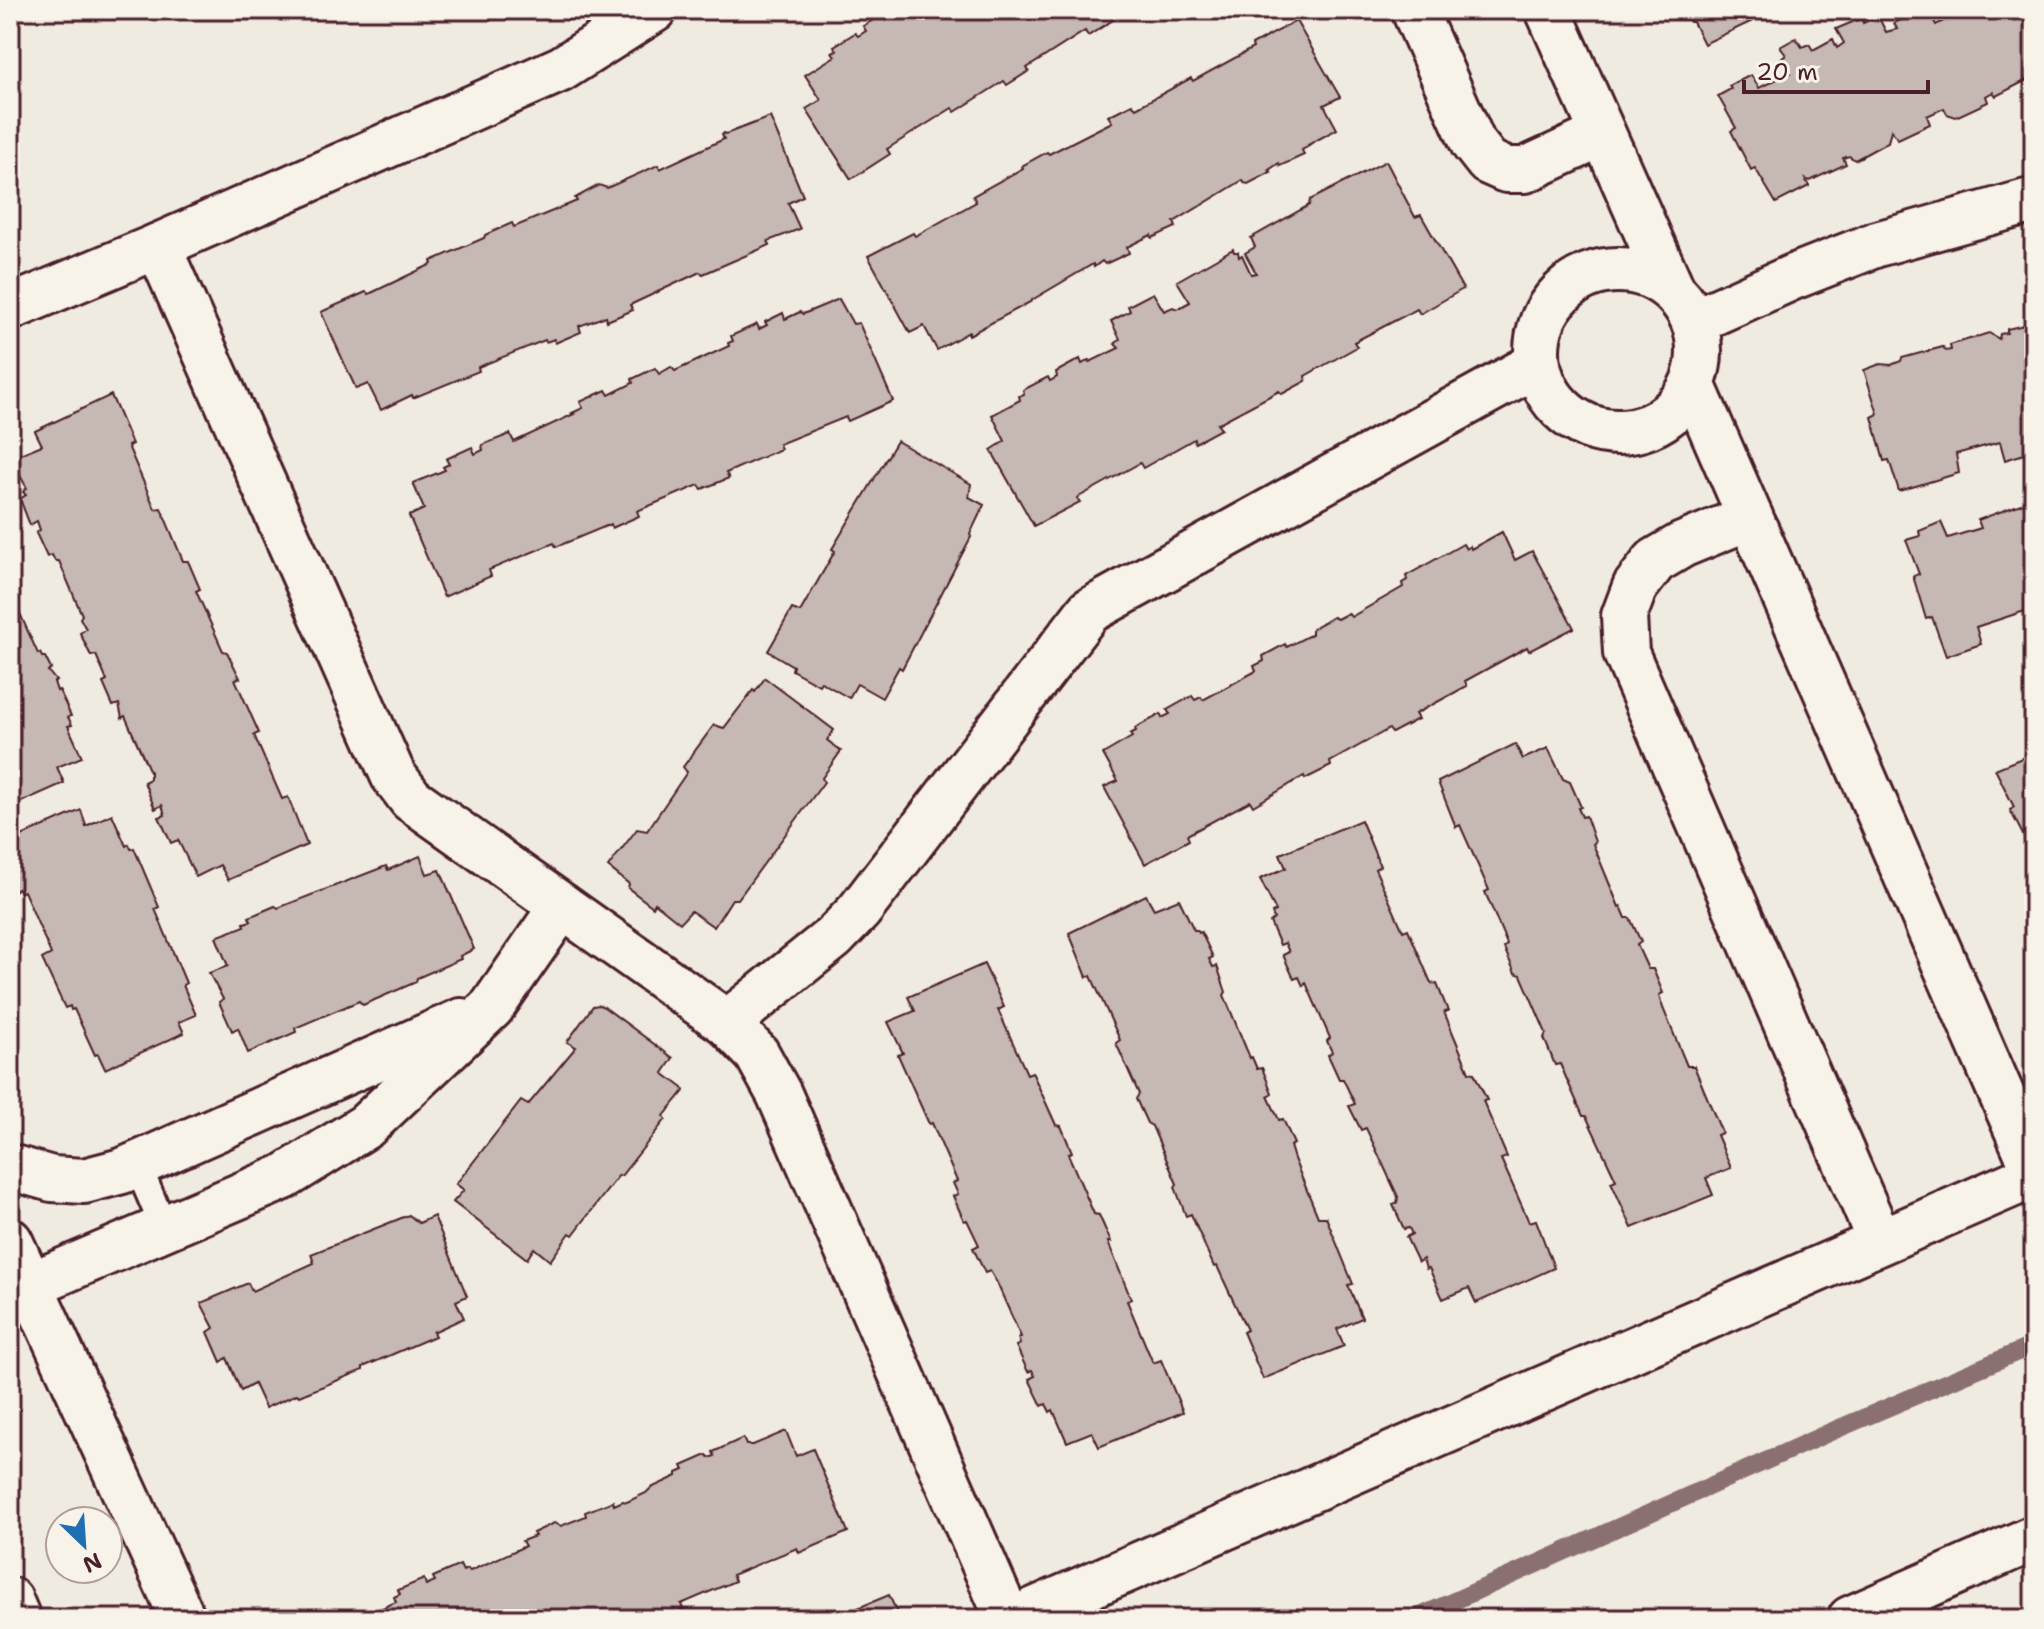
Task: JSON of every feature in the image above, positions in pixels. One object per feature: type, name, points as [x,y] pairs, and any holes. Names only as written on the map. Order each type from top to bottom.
[{"type":"street","points":[[10,308],[561,69],[654,10]]},
{"type":"street","points":[[1414,10],[1473,143],[1488,162],[1506,170],[1525,170],[1603,134]]},
{"type":"street","points":[[1548,10],[1683,305],[1701,355],[1693,386],[1673,412],[1647,429],[1615,433],[1584,425],[1558,407],[1541,380],[1536,349],[1544,317],[1563,291],[1591,274],[1622,269],[1654,277],[1683,305]]},
{"type":"street","points":[[1683,305],[1793,277],[1877,244],[2034,200]]},
{"type":"street","points":[[158,246],[393,775],[411,799],[727,1023],[757,1054],[779,1094],[1011,1619],[2034,1172],[1693,386]]},
{"type":"street","points":[[727,1023],[834,937],[859,911],[1089,611],[1537,364]]},
{"type":"street","points":[[1750,517],[1682,545],[1655,561],[1635,587],[1624,616],[1626,653],[1880,1241]]},
{"type":"street","points":[[20,1280],[164,1228],[284,1177],[366,1126],[492,1007],[562,906]]},
{"type":"street","points":[[10,1167],[52,1179],[84,1181],[122,1171],[492,1007]]},
{"type":"street","points":[[10,1241],[20,1280],[183,1619]]},
{"type":"street","points":[[1850,1619],[2034,1538]]},
{"type":"street","points":[[10,1600],[18,1619]]},
{"type":"lane","points":[[137,1164],[164,1228]]},
{"type":"building","points":[[904,10],[1120,10],[1113,14],[1113,20],[1088,36],[1085,31],[1027,68],[1029,71],[1007,85],[1004,81],[955,112],[952,108],[887,149],[890,154],[851,179],[806,109],[821,100],[805,75],[835,56],[832,52],[837,50],[834,46],[855,33],[858,36],[866,31],[863,26],[887,12],[890,15]]},
{"type":"building","points":[[1682,10],[1760,10],[1763,16],[1704,44],[1693,22]]},
{"type":"building","points":[[1910,10],[1928,10],[1936,25],[1964,10],[2034,10],[2034,68],[2027,80],[1996,96],[1993,92],[1986,96],[1988,102],[1956,117],[1947,114],[1944,108],[1927,116],[1930,124],[1898,139],[1891,130],[1888,142],[1855,160],[1849,156],[1843,158],[1846,164],[1810,181],[1805,179],[1809,186],[1776,203],[1755,168],[1751,170],[1731,131],[1736,128],[1718,96],[1731,89],[1729,86],[1751,75],[1759,88],[1790,73],[1781,59],[1786,55],[1780,47],[1796,38],[1802,47],[1809,44],[1813,50],[1833,39],[1837,48],[1844,43],[1836,29],[1862,18],[1863,23],[1878,16],[1886,32],[1897,29],[1894,23],[1906,18],[1902,14]]},
{"type":"building","points":[[1296,21],[1340,97],[1324,105],[1337,129],[1308,145],[1302,150],[1304,155],[1280,166],[1279,163],[1269,170],[1271,172],[1248,184],[1243,180],[1174,222],[1176,227],[1127,247],[1129,253],[1105,264],[1102,261],[1094,267],[1093,264],[969,335],[969,332],[937,350],[924,326],[910,333],[868,256],[913,233],[915,236],[976,202],[973,196],[1022,166],[1112,122],[1108,116],[1132,104],[1136,108],[1191,78],[1193,81]]},
{"type":"building","points":[[770,117],[803,196],[788,203],[800,229],[630,305],[633,310],[607,321],[606,316],[579,326],[581,332],[555,343],[554,339],[545,340],[478,367],[479,371],[413,398],[412,395],[381,410],[368,384],[356,389],[321,312],[366,292],[369,294],[512,223],[514,227],[577,201],[575,198],[599,185],[607,188],[658,165],[660,169],[724,139],[724,133]]},
{"type":"building","points":[[1386,161],[1415,217],[1421,215],[1463,289],[1420,314],[1417,309],[1354,342],[1357,347],[1305,376],[1306,381],[1282,394],[1279,391],[1217,424],[1221,429],[1195,443],[1194,439],[1143,468],[1140,463],[1077,498],[1080,502],[1034,526],[991,450],[1005,441],[992,415],[1020,400],[1023,390],[1048,377],[1050,381],[1057,377],[1056,372],[1080,359],[1082,364],[1090,362],[1119,348],[1115,344],[1120,339],[1111,321],[1130,311],[1128,306],[1153,293],[1164,311],[1190,302],[1177,281],[1233,249],[1239,257],[1242,255],[1251,274],[1256,273],[1245,253],[1255,247],[1251,238],[1309,205],[1310,200]]},
{"type":"building","points":[[839,299],[853,324],[859,323],[893,401],[848,421],[846,417],[779,444],[781,449],[726,473],[729,478],[702,489],[699,485],[637,511],[639,516],[612,528],[611,524],[556,547],[554,543],[489,570],[491,576],[444,597],[409,516],[424,509],[413,483],[445,470],[443,467],[449,464],[446,459],[472,447],[475,454],[483,450],[482,445],[510,434],[514,442],[574,414],[583,408],[580,402],[606,390],[609,395],[655,368],[659,374],[671,367],[675,371],[729,346],[728,343],[733,341],[731,336],[757,324],[759,329],[767,325],[765,322],[783,313],[785,319]]},
{"type":"building","points":[[2033,323],[2034,451],[2005,460],[2000,442],[1956,454],[1959,473],[1899,491],[1889,460],[1884,461],[1872,417],[1878,414],[1864,370],[1880,364],[1891,365],[1902,358],[1943,347],[1946,351],[1951,350],[1950,345],[1989,333],[1999,339],[2000,334],[2007,333],[2007,329]]},
{"type":"building","points":[[111,395],[132,444],[128,446],[155,509],[161,508],[183,561],[188,561],[200,589],[196,591],[223,651],[227,652],[240,678],[235,679],[259,733],[254,735],[282,799],[288,797],[307,845],[228,880],[220,865],[196,877],[178,840],[171,843],[159,817],[165,815],[162,805],[155,809],[144,782],[150,779],[150,772],[125,716],[122,718],[119,704],[113,706],[96,655],[91,656],[80,633],[86,629],[80,618],[82,615],[59,561],[55,561],[52,555],[47,557],[36,533],[40,530],[37,521],[30,525],[20,499],[26,495],[23,492],[27,488],[10,458],[42,445],[35,431]]},
{"type":"building","points":[[897,441],[971,484],[969,497],[984,505],[971,537],[902,669],[899,667],[882,698],[857,684],[849,698],[792,670],[793,666],[768,651],[792,609],[800,612],[835,551],[832,549]]},
{"type":"building","points":[[2034,499],[2034,608],[1976,627],[1981,644],[1946,656],[1932,617],[1926,619],[1913,576],[1919,574],[1906,540],[1920,536],[1919,531],[1941,522],[1948,538],[1981,528],[1978,520]]},
{"type":"building","points":[[1502,532],[1515,560],[1532,551],[1574,628],[1529,651],[1527,647],[1465,681],[1467,686],[1415,714],[1418,719],[1392,733],[1389,729],[1330,762],[1331,766],[1305,779],[1304,776],[1253,806],[1250,801],[1187,835],[1189,840],[1145,864],[1104,787],[1118,781],[1103,754],[1132,737],[1130,734],[1136,731],[1135,728],[1161,714],[1162,718],[1170,714],[1167,710],[1192,696],[1195,700],[1201,697],[1203,700],[1256,671],[1254,666],[1264,661],[1263,656],[1312,634],[1312,629],[1333,617],[1337,619],[1348,613],[1351,617],[1403,587],[1406,576],[1463,544],[1466,549],[1470,546],[1471,549]]},
{"type":"building","points":[[10,585],[38,654],[45,657],[51,669],[48,671],[56,681],[57,691],[71,716],[68,717],[72,725],[68,726],[82,757],[57,767],[64,783],[10,807]]},
{"type":"building","points":[[765,678],[834,730],[827,740],[841,751],[822,778],[824,782],[738,899],[732,899],[714,927],[691,911],[680,923],[655,903],[653,907],[628,888],[629,884],[608,867],[637,829],[647,831],[687,772],[683,767],[714,725],[724,728]]},
{"type":"building","points":[[1515,744],[1523,759],[1548,748],[1563,779],[1570,782],[1582,817],[1586,816],[1595,842],[1593,844],[1619,907],[1626,918],[1630,918],[1641,942],[1637,945],[1648,969],[1653,969],[1663,993],[1659,995],[1663,1008],[1687,1066],[1694,1066],[1722,1133],[1717,1135],[1731,1168],[1706,1178],[1713,1195],[1632,1228],[1611,1182],[1616,1180],[1560,1064],[1555,1065],[1544,1038],[1546,1033],[1521,975],[1515,973],[1504,948],[1507,944],[1485,892],[1489,890],[1460,825],[1456,827],[1438,782]]},
{"type":"building","points":[[2034,747],[2034,849],[2031,850],[2010,810],[2014,807],[1995,769],[2032,754]]},
{"type":"building","points":[[81,810],[86,826],[112,814],[126,846],[129,844],[131,849],[134,848],[159,907],[155,909],[196,1015],[179,1022],[184,1033],[105,1069],[98,1054],[95,1055],[74,1009],[71,1010],[70,1006],[65,1008],[42,959],[51,954],[24,891],[20,893],[18,888],[10,891],[10,841]]},
{"type":"building","points":[[1361,820],[1380,866],[1375,869],[1403,931],[1408,929],[1431,983],[1437,984],[1448,1011],[1444,1012],[1469,1072],[1474,1073],[1487,1100],[1483,1101],[1507,1157],[1501,1159],[1529,1222],[1536,1220],[1554,1268],[1476,1303],[1469,1288],[1443,1299],[1423,1259],[1418,1262],[1406,1237],[1412,1234],[1409,1228],[1404,1229],[1393,1205],[1398,1197],[1366,1128],[1361,1130],[1349,1106],[1355,1104],[1328,1055],[1332,1052],[1327,1041],[1330,1038],[1306,983],[1303,986],[1299,977],[1294,979],[1283,955],[1289,952],[1285,943],[1280,945],[1270,922],[1274,919],[1272,913],[1276,911],[1260,879],[1286,868],[1280,854]]},
{"type":"building","points":[[420,856],[427,874],[440,870],[474,949],[460,956],[461,959],[417,978],[416,982],[363,1005],[359,1001],[295,1028],[296,1032],[248,1053],[238,1028],[232,1031],[219,1002],[223,999],[209,973],[228,966],[216,937],[245,926],[244,923],[251,921],[249,917],[275,906],[278,908]]},
{"type":"building","points":[[1146,895],[1154,909],[1179,899],[1194,930],[1201,932],[1213,957],[1209,959],[1213,967],[1217,966],[1226,992],[1224,995],[1250,1058],[1257,1069],[1262,1068],[1272,1093],[1268,1096],[1294,1144],[1290,1146],[1294,1159],[1318,1217],[1326,1217],[1353,1284],[1348,1285],[1362,1318],[1337,1329],[1344,1346],[1263,1379],[1243,1332],[1247,1330],[1217,1266],[1214,1267],[1191,1214],[1186,1216],[1175,1187],[1177,1184],[1152,1126],[1147,1123],[1136,1099],[1139,1094],[1116,1043],[1120,1040],[1091,976],[1087,977],[1069,933]]},
{"type":"building","points":[[984,964],[1004,1007],[998,1010],[1027,1074],[1032,1072],[1056,1125],[1061,1126],[1072,1152],[1068,1154],[1094,1214],[1099,1215],[1111,1242],[1108,1242],[1131,1299],[1127,1301],[1153,1363],[1161,1360],[1183,1412],[1099,1447],[1092,1432],[1067,1442],[1053,1410],[1050,1412],[1046,1404],[1042,1406],[1029,1379],[1035,1376],[1032,1370],[1028,1372],[1016,1346],[1020,1344],[1018,1338],[1021,1337],[997,1283],[990,1271],[985,1273],[973,1248],[979,1245],[953,1196],[958,1194],[953,1183],[957,1181],[898,1055],[903,1053],[888,1022],[915,1011],[908,997]]},
{"type":"building","points":[[599,1005],[673,1058],[663,1073],[684,1091],[664,1116],[666,1119],[550,1261],[534,1248],[527,1259],[453,1202],[464,1190],[456,1184],[521,1101],[528,1105],[576,1047],[567,1042],[593,1006]]},
{"type":"building","points":[[409,1215],[419,1223],[434,1216],[467,1296],[456,1301],[464,1318],[433,1332],[435,1336],[363,1367],[363,1370],[265,1408],[254,1384],[241,1391],[227,1358],[221,1362],[208,1332],[214,1328],[201,1303],[248,1283],[252,1291],[314,1263],[311,1254]]},
{"type":"building","points":[[786,1431],[796,1456],[813,1449],[848,1532],[799,1553],[797,1548],[732,1575],[735,1581],[681,1604],[683,1609],[659,1619],[370,1619],[368,1614],[396,1602],[394,1597],[400,1594],[398,1590],[424,1579],[426,1585],[435,1581],[433,1577],[460,1565],[463,1571],[470,1571],[525,1546],[522,1541],[554,1523],[561,1526],[613,1501],[614,1505],[627,1502],[677,1476],[684,1470],[682,1466],[707,1455],[709,1458],[715,1456],[713,1452],[743,1438],[746,1445],[753,1445]]},
{"type":"building","points":[[889,1595],[900,1619],[833,1619],[841,1615]]},
{"type":"waterway","points":[[1414,1619],[1828,1433],[2034,1345]]}]
